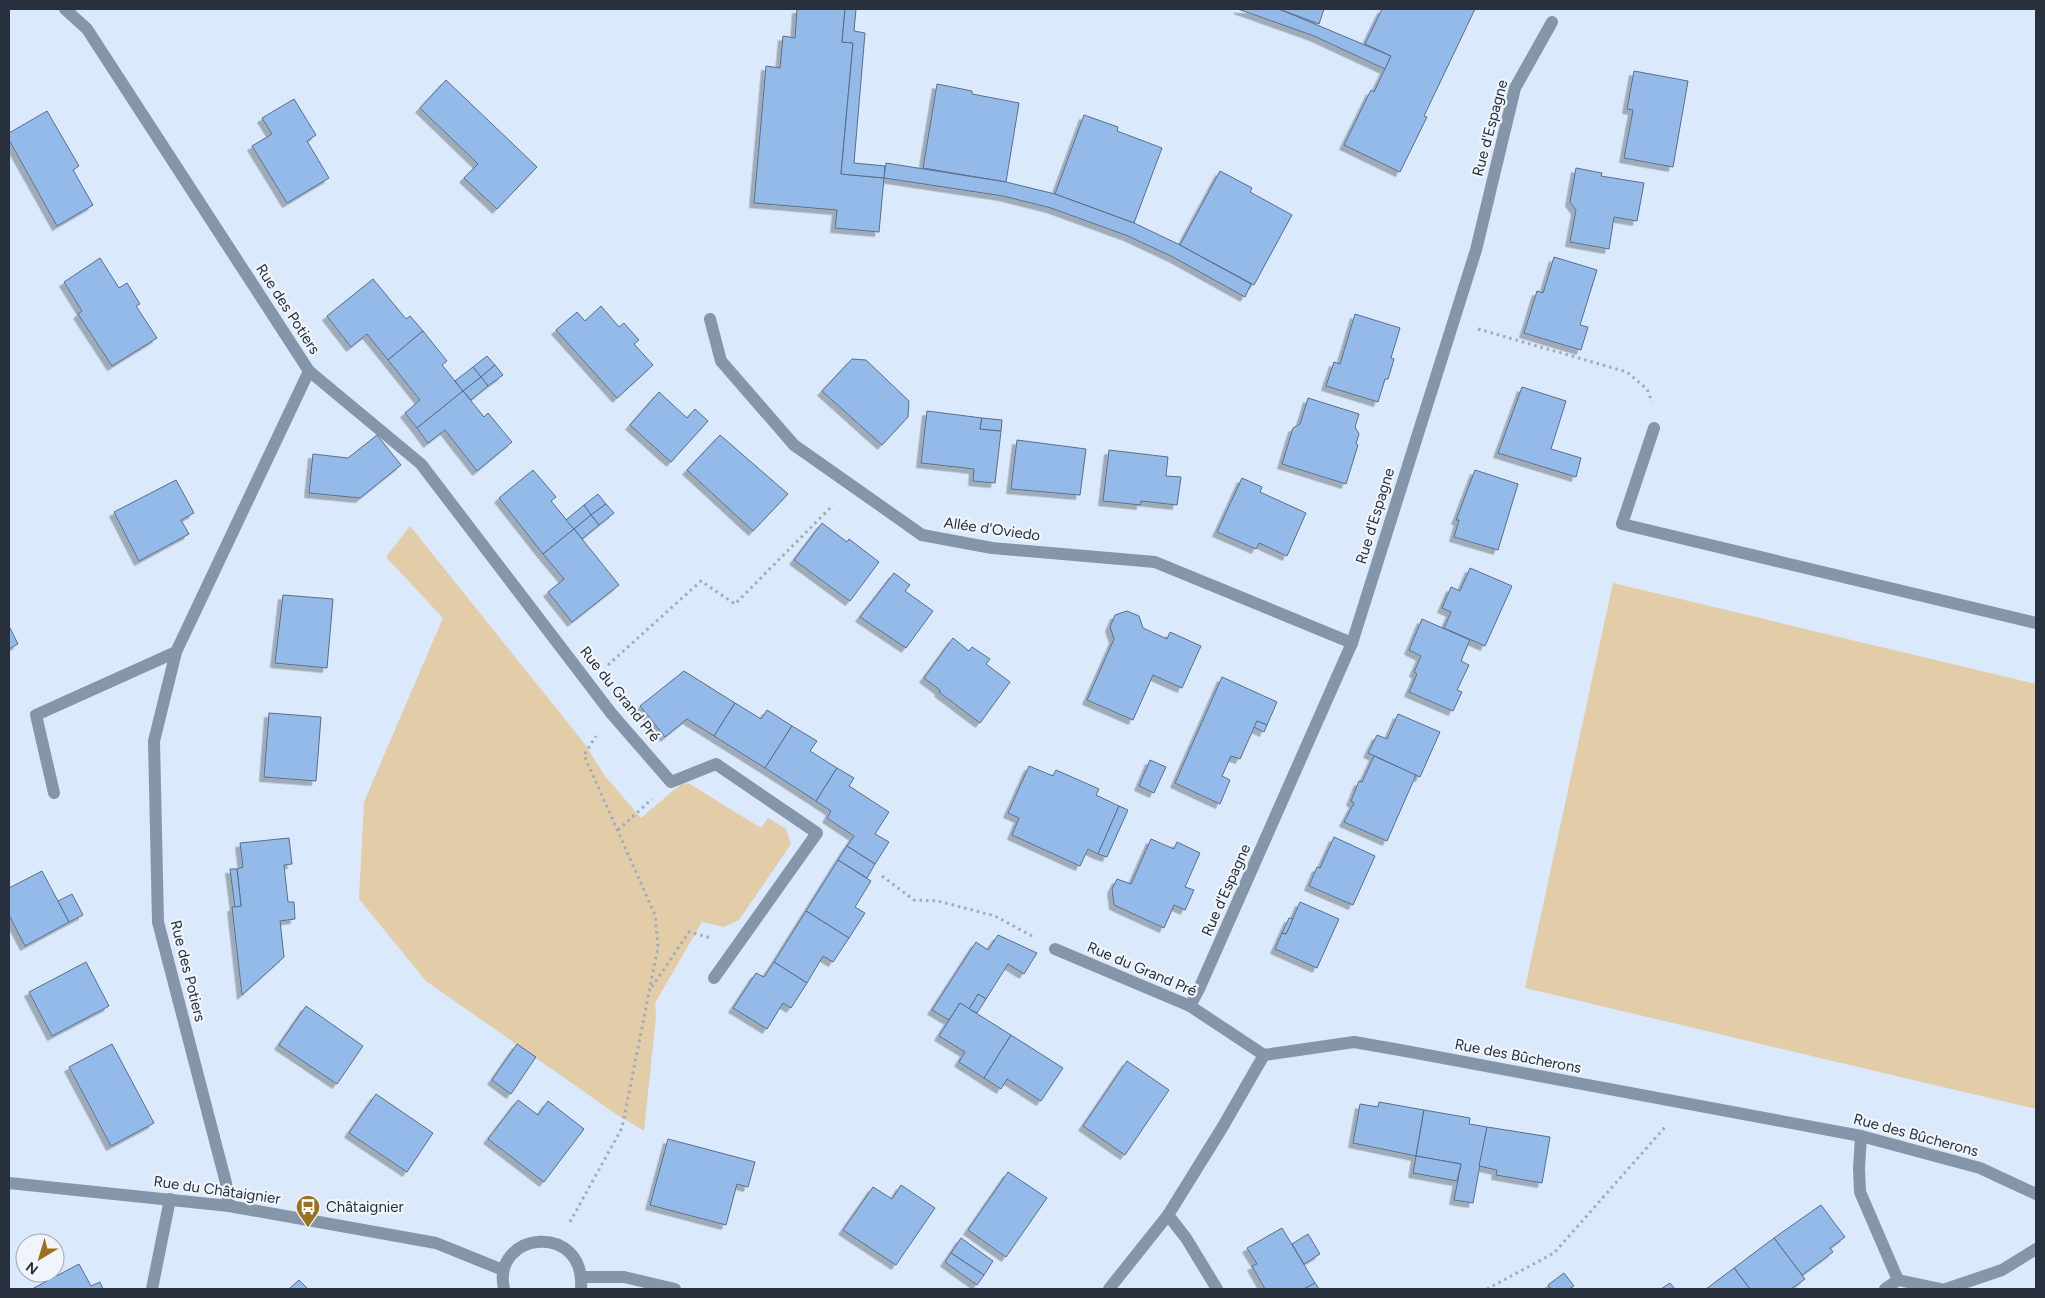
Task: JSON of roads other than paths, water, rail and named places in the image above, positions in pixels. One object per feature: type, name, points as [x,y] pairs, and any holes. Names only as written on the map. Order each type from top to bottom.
[{"type":"street","name":"Rue des Potiers","points":[[65,9],[87,29],[308,371],[176,652],[154,741],[158,922],[226,1183],[229,1206]]},
{"type":"street","name":"Rue d'Espagne","points":[[1190,1006],[1352,643],[1476,250],[1515,88],[1552,22]]},
{"type":"street","name":"Allée d'Oviedo","points":[[710,320],[721,361],[794,445],[922,535],[992,548],[1155,562],[1352,643]]},
{"type":"street","name":"Rue du Grand Pré","points":[[308,371],[421,464],[611,713],[671,782],[716,764],[818,833],[714,978]]},
{"type":"street","points":[[1654,428],[1622,524],[2036,623]]},
{"type":"street","points":[[54,793],[36,715],[176,652]]},
{"type":"street","name":"Rue du Grand Pré","points":[[1055,949],[1190,1006],[1264,1055]]},
{"type":"street","name":"Rue des Bûcherons","points":[[1264,1055],[1354,1042],[1861,1136],[1980,1168],[2036,1194]]},
{"type":"street","points":[[1109,1289],[1168,1215],[1222,1128],[1264,1055]]},
{"type":"street","points":[[1861,1136],[1860,1192],[1898,1280]]},
{"type":"street","name":"Rue du Châtaignier","points":[[9,1183],[229,1206],[436,1243],[504,1270]]},
{"type":"street","points":[[152,1289],[170,1199]]},
{"type":"street","points":[[1168,1215],[1186,1238],[1217,1289]]},
{"type":"street","points":[[504,1289],[504,1270],[509,1258],[518,1248],[530,1242],[544,1240],[557,1244],[569,1251],[578,1263],[581,1283],[624,1277],[675,1289]]},
{"type":"street","points":[[1946,1289],[2002,1270],[2036,1249]]},
{"type":"street","points":[[1885,1289],[1898,1280],[1941,1289]]},
{"type":"place","name":"Châtaignier","points":[[308,1228]]}]
